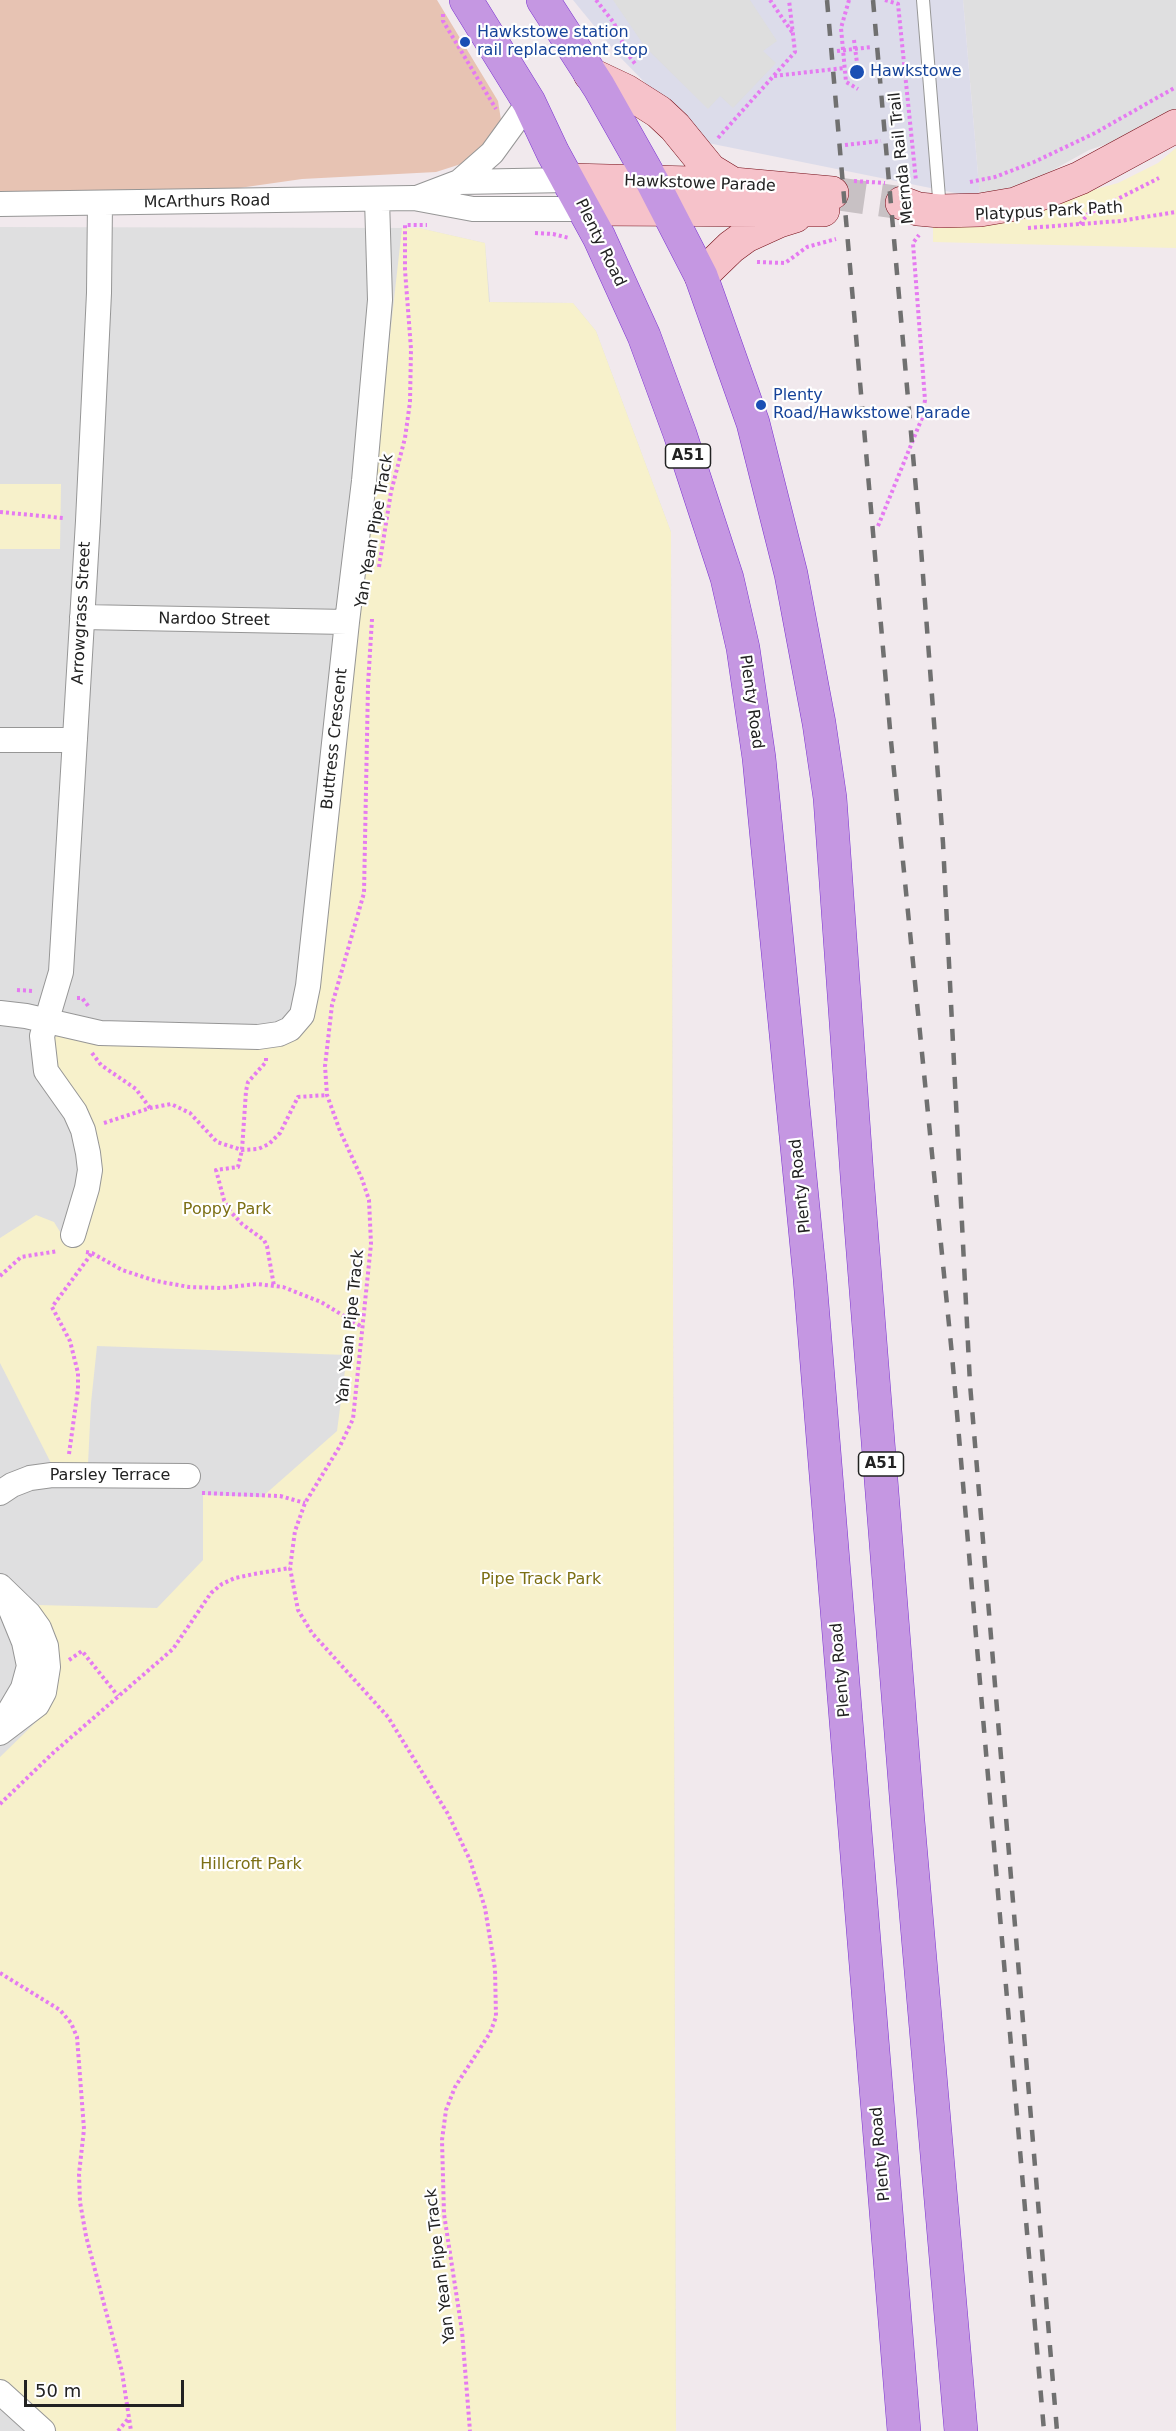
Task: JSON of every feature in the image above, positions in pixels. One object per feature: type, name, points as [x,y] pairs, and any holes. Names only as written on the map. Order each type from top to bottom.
[{"type":"highway","name":"Plenty Road","points":[[466,0],[529,102],[584,209],[644,336],[680,434],[727,578],[742,648],[759,759],[810,1279],[904,2431]]},
{"type":"highway","name":"A51","points":[[543,0],[590,74],[652,181],[701,276],[753,423],[791,574],[819,723],[830,798],[856,1164],[909,1833],[961,2431]]},
{"type":"street","points":[[590,74],[645,102],[675,127],[710,170],[732,184]]},
{"type":"street","name":"McArthurs Road","points":[[459,183],[492,153],[529,102]]},
{"type":"street","points":[[917,209],[980,210],[1016,204],[1114,162],[1176,126]]},
{"type":"street","name":"McArthurs Road","points":[[414,198],[459,183],[568,180]]},
{"type":"street","name":"Hawkstowe Parade","points":[[568,180],[732,184],[830,213]]},
{"type":"street","name":"McArthurs Road","points":[[0,204],[414,198],[473,209],[584,209]]},
{"type":"street","name":"Buttress Crescent","points":[[0,1013],[47,1020],[100,1033],[267,1036],[279,1034],[296,1023],[302,1015],[306,1000],[364,481],[380,300],[377,199]]},
{"type":"street","name":"Arrowgrass Street","points":[[73,1246],[90,1170],[83,1130],[75,1112],[46,1071],[42,1036],[61,972],[99,293],[100,203]]},
{"type":"street","name":"Hawkstowe Parade","points":[[584,209],[830,213]]},
{"type":"street","points":[[701,276],[746,236],[779,221],[830,213]]},
{"type":"street","name":"Nardoo Street","points":[[82,617],[347,622]]},
{"type":"street","points":[[0,740],[75,740]]},
{"type":"street","name":"Parsley Terrace","points":[[0,1493],[30,1478],[66,1475],[189,1482]]},
{"type":"street","points":[[0,1733],[37,1705],[44,1692],[39,1667],[24,1642],[2,1588]]},
{"type":"street","points":[[0,1728],[23,1688],[39,1667]]},
{"type":"street","points":[[0,2392],[43,2431]]},
{"type":"lane","points":[[917,209],[923,0]]},
{"type":"path","points":[[770,0],[793,32]]},
{"type":"path","points":[[692,148],[707,148],[795,52],[789,0]]},
{"type":"path","points":[[849,0],[841,28],[844,68],[846,82],[858,89]]},
{"type":"path","name":"Mernda Rail Trail","points":[[878,526],[922,418],[925,400],[913,243],[923,231],[917,209],[898,4],[885,0]]},
{"type":"path","points":[[854,40],[857,63]]},
{"type":"path","points":[[837,51],[872,47]]},
{"type":"path","points":[[843,51],[855,49]]},
{"type":"path","points":[[774,76],[844,68]]},
{"type":"path","points":[[845,145],[881,141]]},
{"type":"path","points":[[1080,224],[1088,214],[1159,178]]},
{"type":"path","name":"Platypus Park Path","points":[[1021,228],[1080,224],[1176,212]]},
{"type":"path","points":[[752,261],[768,264],[785,263],[807,247],[830,213]]},
{"type":"path","name":"Yan Yean Pipe Track","points":[[378,569],[391,492],[405,438],[410,402],[411,350],[405,270],[405,225]]},
{"type":"path","points":[[0,512],[63,518]]},
{"type":"path","name":"Yan Yean Pipe Track","points":[[372,614],[368,685],[364,893],[332,1005],[325,1066],[327,1095],[369,1200],[371,1244],[353,1419],[340,1446],[305,1503],[295,1531],[290,1568],[298,1610],[312,1633],[388,1717],[448,1814],[470,1860],[485,1908],[495,1969],[496,2017],[490,2033],[455,2087],[446,2110],[442,2140],[444,2214],[462,2331],[470,2431]]},
{"type":"path","points":[[267,1036],[266,1062],[248,1082],[246,1091],[242,1150],[238,1167],[216,1170],[219,1186],[231,1212],[242,1224],[264,1240],[274,1286]]},
{"type":"path","points":[[83,1130],[150,1108],[171,1104],[190,1113],[217,1142],[242,1150],[258,1149],[269,1144],[280,1133],[298,1097],[327,1095]]},
{"type":"path","points":[[0,1276],[21,1257],[73,1246],[92,1253],[122,1270],[156,1281],[189,1287],[283,1287],[321,1302],[362,1327]]},
{"type":"path","points":[[66,1475],[78,1389],[78,1373],[70,1341],[52,1307],[92,1253]]},
{"type":"path","points":[[189,1482],[305,1503]]},
{"type":"path","points":[[0,1804],[53,1753],[173,1650],[211,1593],[222,1584],[235,1578],[290,1568]]},
{"type":"path","points":[[39,1667],[62,1665],[82,1651],[118,1696]]},
{"type":"path","points":[[0,1973],[60,2010],[71,2023],[77,2037],[83,2120],[79,2174],[80,2202],[86,2236],[122,2372],[131,2431]]},
{"type":"path","points":[[118,2431],[128,2418]]},
{"type":"shaded area","points":[[0,0],[437,0],[498,101],[501,120],[498,131],[472,158],[436,172],[302,179],[225,190],[0,196]]},
{"type":"shaded area","points":[[573,0],[963,0],[980,198],[703,142],[617,54]]},
{"type":"shaded area","points":[[613,0],[750,0],[777,41],[763,51],[776,63],[733,108],[720,96],[708,109],[645,47]]},
{"type":"shaded area","points":[[963,0],[1176,0],[1176,114],[1130,136],[1089,150],[1024,186],[980,198]]},
{"type":"shaded area","points":[[0,227],[419,228],[485,243],[490,302],[573,303],[596,331],[671,532],[676,2431],[0,2431]]},
{"type":"green space","points":[[1176,148],[1176,248],[933,242],[933,222],[1082,193],[1118,183],[1158,163]]},
{"type":"green space","points":[[402,228],[419,228],[485,243],[489,302],[573,303],[596,331],[671,532],[676,2431],[57,2431],[0,2379],[0,1757],[42,1716],[51,1625],[37,1605],[157,1608],[203,1560],[203,1495],[262,1497],[337,1431],[347,1355],[97,1346],[88,1464],[52,1465],[0,1363],[0,1238],[36,1215],[54,1222],[62,1235],[91,1206],[51,1041],[58,1035],[271,1047],[316,997]]},
{"type":"green space","points":[[0,484],[61,484],[60,549],[0,549]]},
{"type":"tunnel","points":[[832,193],[902,203]]},
{"type":"railway","points":[[827,0],[891,741],[952,1355],[1044,2431]]},
{"type":"railway","points":[[873,0],[920,535],[943,843],[970,1384],[1057,2431]]},
{"type":"place","name":"Hawkstowe station rail replacement stop","points":[[465,42]]},
{"type":"place","name":"Hawkstowe","points":[[857,72]]},
{"type":"place","name":"Plenty Road/Hawkstowe Parade","points":[[761,405]]},
{"type":"park label","name":"Poppy Park","points":[[227,1210]]},
{"type":"park label","name":"Pipe Track Park","points":[[541,1580]]},
{"type":"park label","name":"Hillcroft Park","points":[[251,1865]]}]
